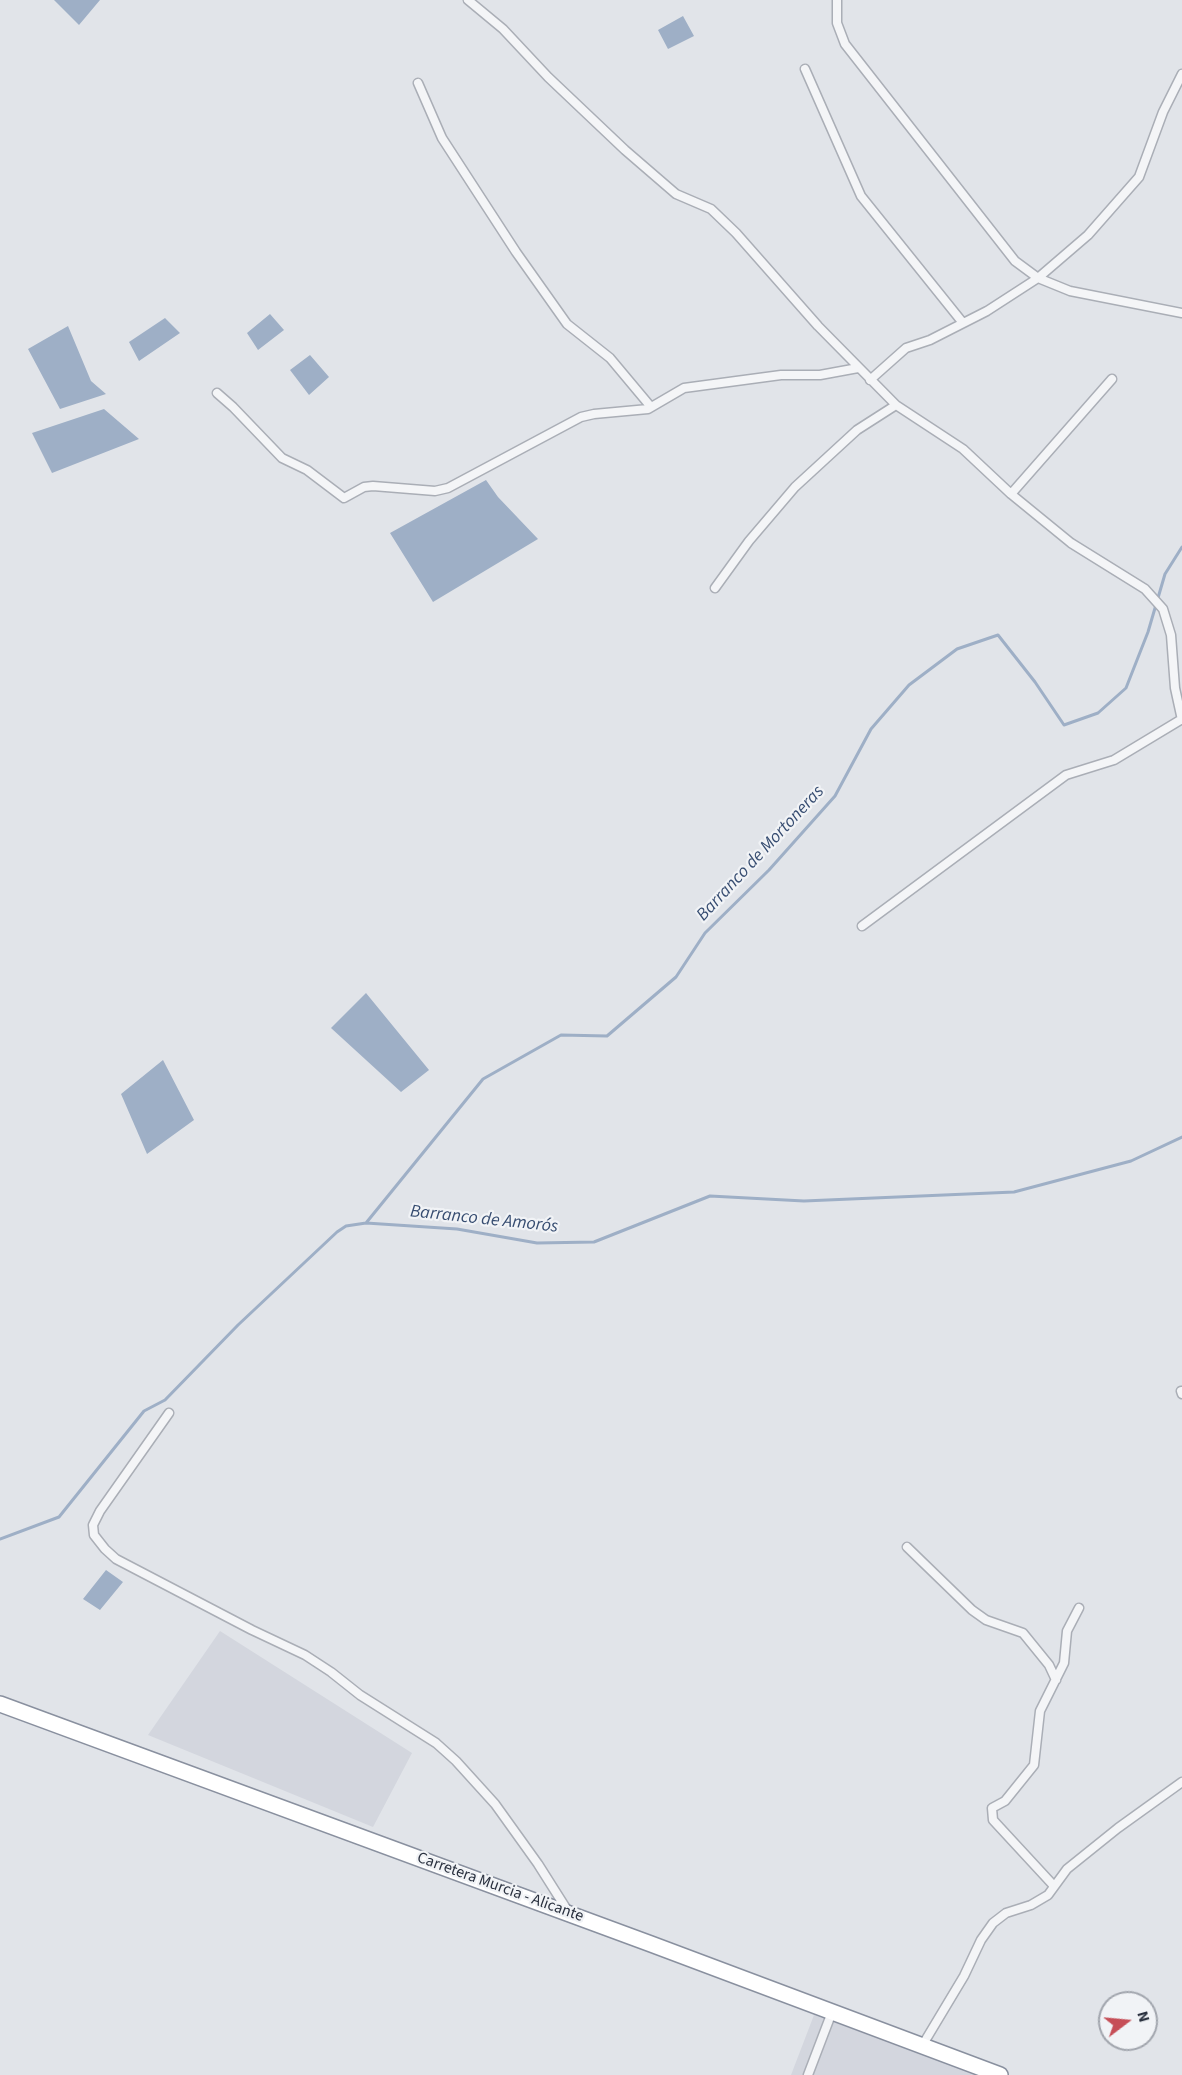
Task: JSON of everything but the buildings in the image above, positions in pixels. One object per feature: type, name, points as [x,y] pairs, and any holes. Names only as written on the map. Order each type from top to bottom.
[{"type":"highway","name":"Carretera Murcia - Alicante","points":[[0,1704],[999,2075]]},
{"type":"street","points":[[468,0],[503,29],[548,77],[624,150],[676,194],[711,208],[818,326],[896,405],[963,449],[1011,494],[1071,543],[1145,589],[1163,609],[1171,635],[1175,688],[1182,719],[1114,760],[1066,775],[862,926]]},
{"type":"street","points":[[837,0],[837,23],[845,44],[1015,261],[1038,278],[1070,291],[1182,313]]},
{"type":"street","points":[[805,69],[861,196],[963,323]]},
{"type":"street","points":[[870,380],[906,348],[930,340],[987,311],[1038,278],[1088,235],[1139,177],[1163,112],[1182,74]]},
{"type":"street","points":[[418,83],[442,138],[516,252],[567,324],[610,358],[651,407]]},
{"type":"street","points":[[217,393],[282,458],[307,470],[344,498],[373,486],[435,491],[448,488],[581,417],[651,407],[684,388],[781,375],[820,375],[858,368]]},
{"type":"street","points":[[1011,494],[1112,379]]},
{"type":"street","points":[[715,588],[749,541],[803,480],[857,430],[896,405]]},
{"type":"street","points":[[169,1413],[100,1511],[93,1525],[94,1535],[105,1549],[116,1559],[305,1655],[360,1695],[436,1743],[456,1761],[495,1804],[538,1864],[569,1914]]},
{"type":"street","points":[[907,1547],[972,1610],[986,1620],[1023,1634],[1049,1665],[1056,1680]]},
{"type":"street","points":[[1054,1886],[993,1820],[992,1808],[1005,1801],[1034,1765],[1040,1712],[1064,1663],[1066,1631],[1079,1608]]},
{"type":"street","points":[[922,2046],[964,1976],[981,1940],[993,1923],[1006,1913],[1031,1905],[1048,1895],[1075,1862],[1182,1782]]},
{"type":"street","points":[[808,2075],[832,2012]]},
{"type":"shaded area","points":[[220,1631],[412,1753],[373,1827],[148,1735]]},
{"type":"shaded area","points":[[814,2015],[980,2075],[791,2075]]},
{"type":"water","points":[[54,0],[100,0],[79,25]]},
{"type":"water","points":[[683,16],[694,36],[668,49],[658,30]]},
{"type":"water","points":[[270,314],[284,330],[258,350],[247,333]]},
{"type":"water","points":[[165,318],[180,333],[139,361],[129,342]]},
{"type":"water","points":[[68,326],[91,381],[106,394],[60,409],[28,349]]},
{"type":"water","points":[[310,355],[329,377],[309,395],[290,370]]},
{"type":"water","points":[[104,409],[139,439],[52,473],[32,433]]},
{"type":"water","points":[[486,480],[498,497],[538,539],[433,602],[390,533]]},
{"type":"water","points":[[366,993],[429,1070],[401,1092],[331,1028]]},
{"type":"water","points":[[163,1060],[194,1120],[147,1154],[121,1094]]},
{"type":"water","points":[[106,1570],[123,1582],[100,1610],[83,1599]]},
{"type":"waterway","name":"Barranco de Mortoneras","points":[[366,1223],[483,1079],[561,1035],[607,1036],[676,977],[705,933],[769,870],[835,796],[871,729],[909,685],[957,649],[998,635],[1035,682],[1064,725],[1098,713],[1126,688],[1148,632],[1165,574],[1182,547]]},
{"type":"waterway","name":"Barranco de Amorós","points":[[0,1539],[59,1517],[144,1411],[165,1400],[238,1325],[346,1226],[366,1223],[457,1229],[537,1243],[594,1242],[710,1196],[804,1201],[1014,1192],[1131,1161],[1182,1137]]}]
